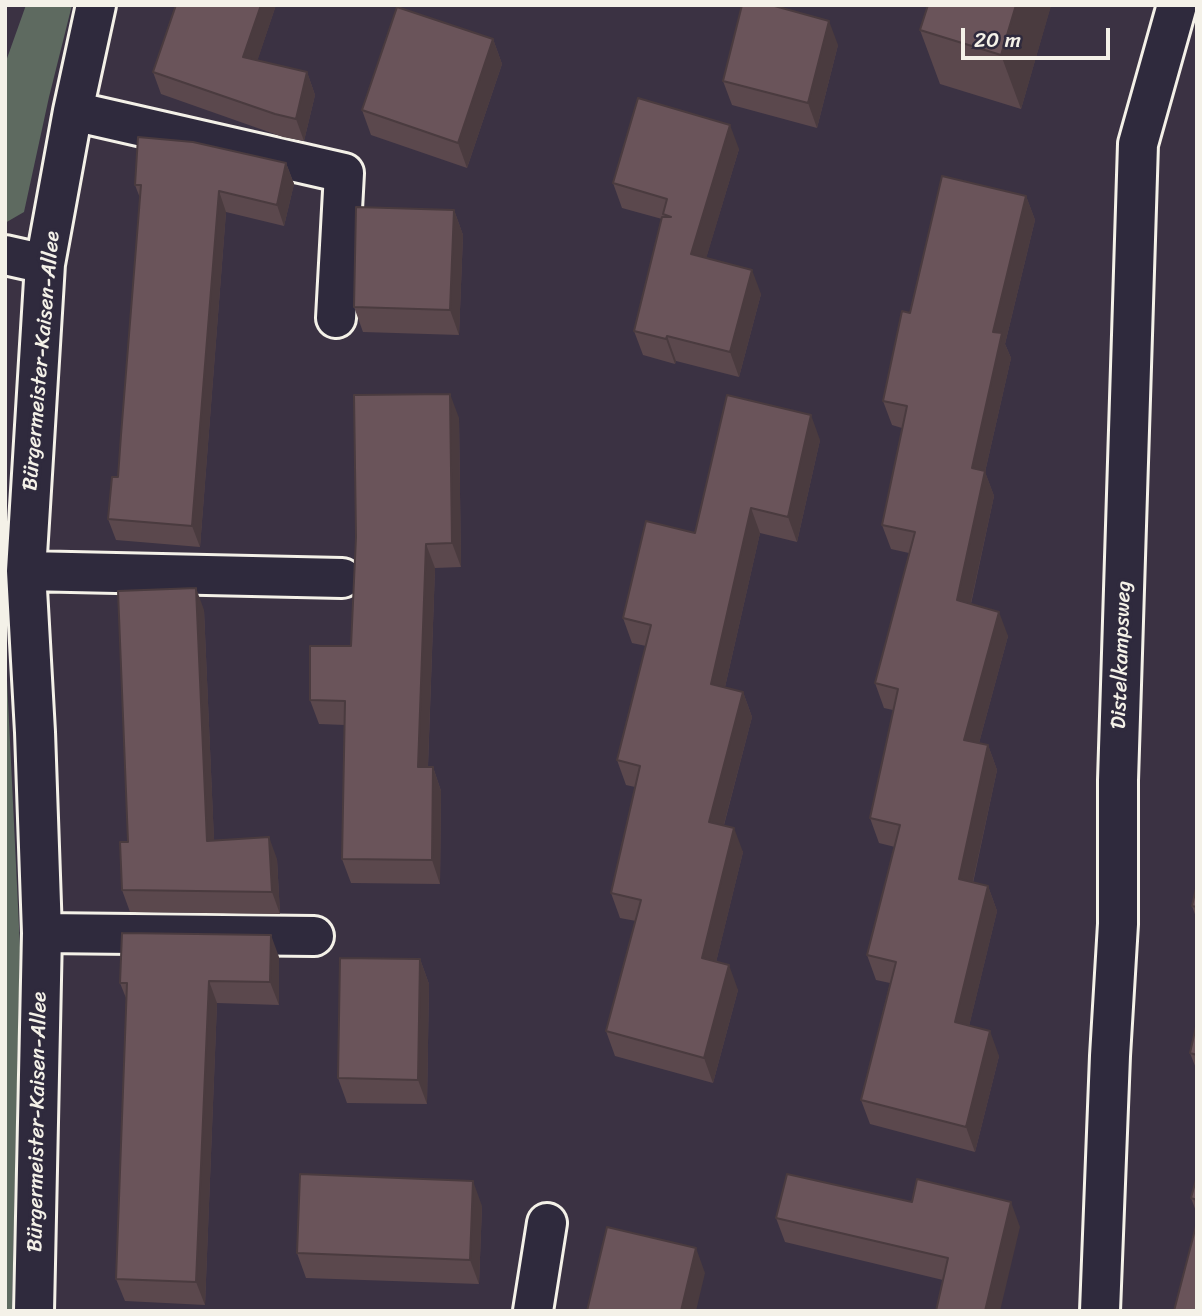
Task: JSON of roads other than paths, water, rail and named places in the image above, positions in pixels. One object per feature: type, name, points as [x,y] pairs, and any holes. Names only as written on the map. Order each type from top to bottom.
[{"type":"street","name":"Bürgermeister-Kaisen-Allee","points":[[34,1311],[42,933],[26,571],[45,264],[96,5]]},
{"type":"street","name":"Distelkampsweg","points":[[1100,1311],[1118,925],[1118,766],[1138,144],[1177,5]]},
{"type":"street","points":[[73,111],[344,173],[336,318]]},
{"type":"street","points":[[5,255],[45,264]]},
{"type":"street","points":[[26,571],[342,578]]},
{"type":"street","points":[[42,933],[314,936]]},
{"type":"street","points":[[533,1311],[547,1223]]}]
